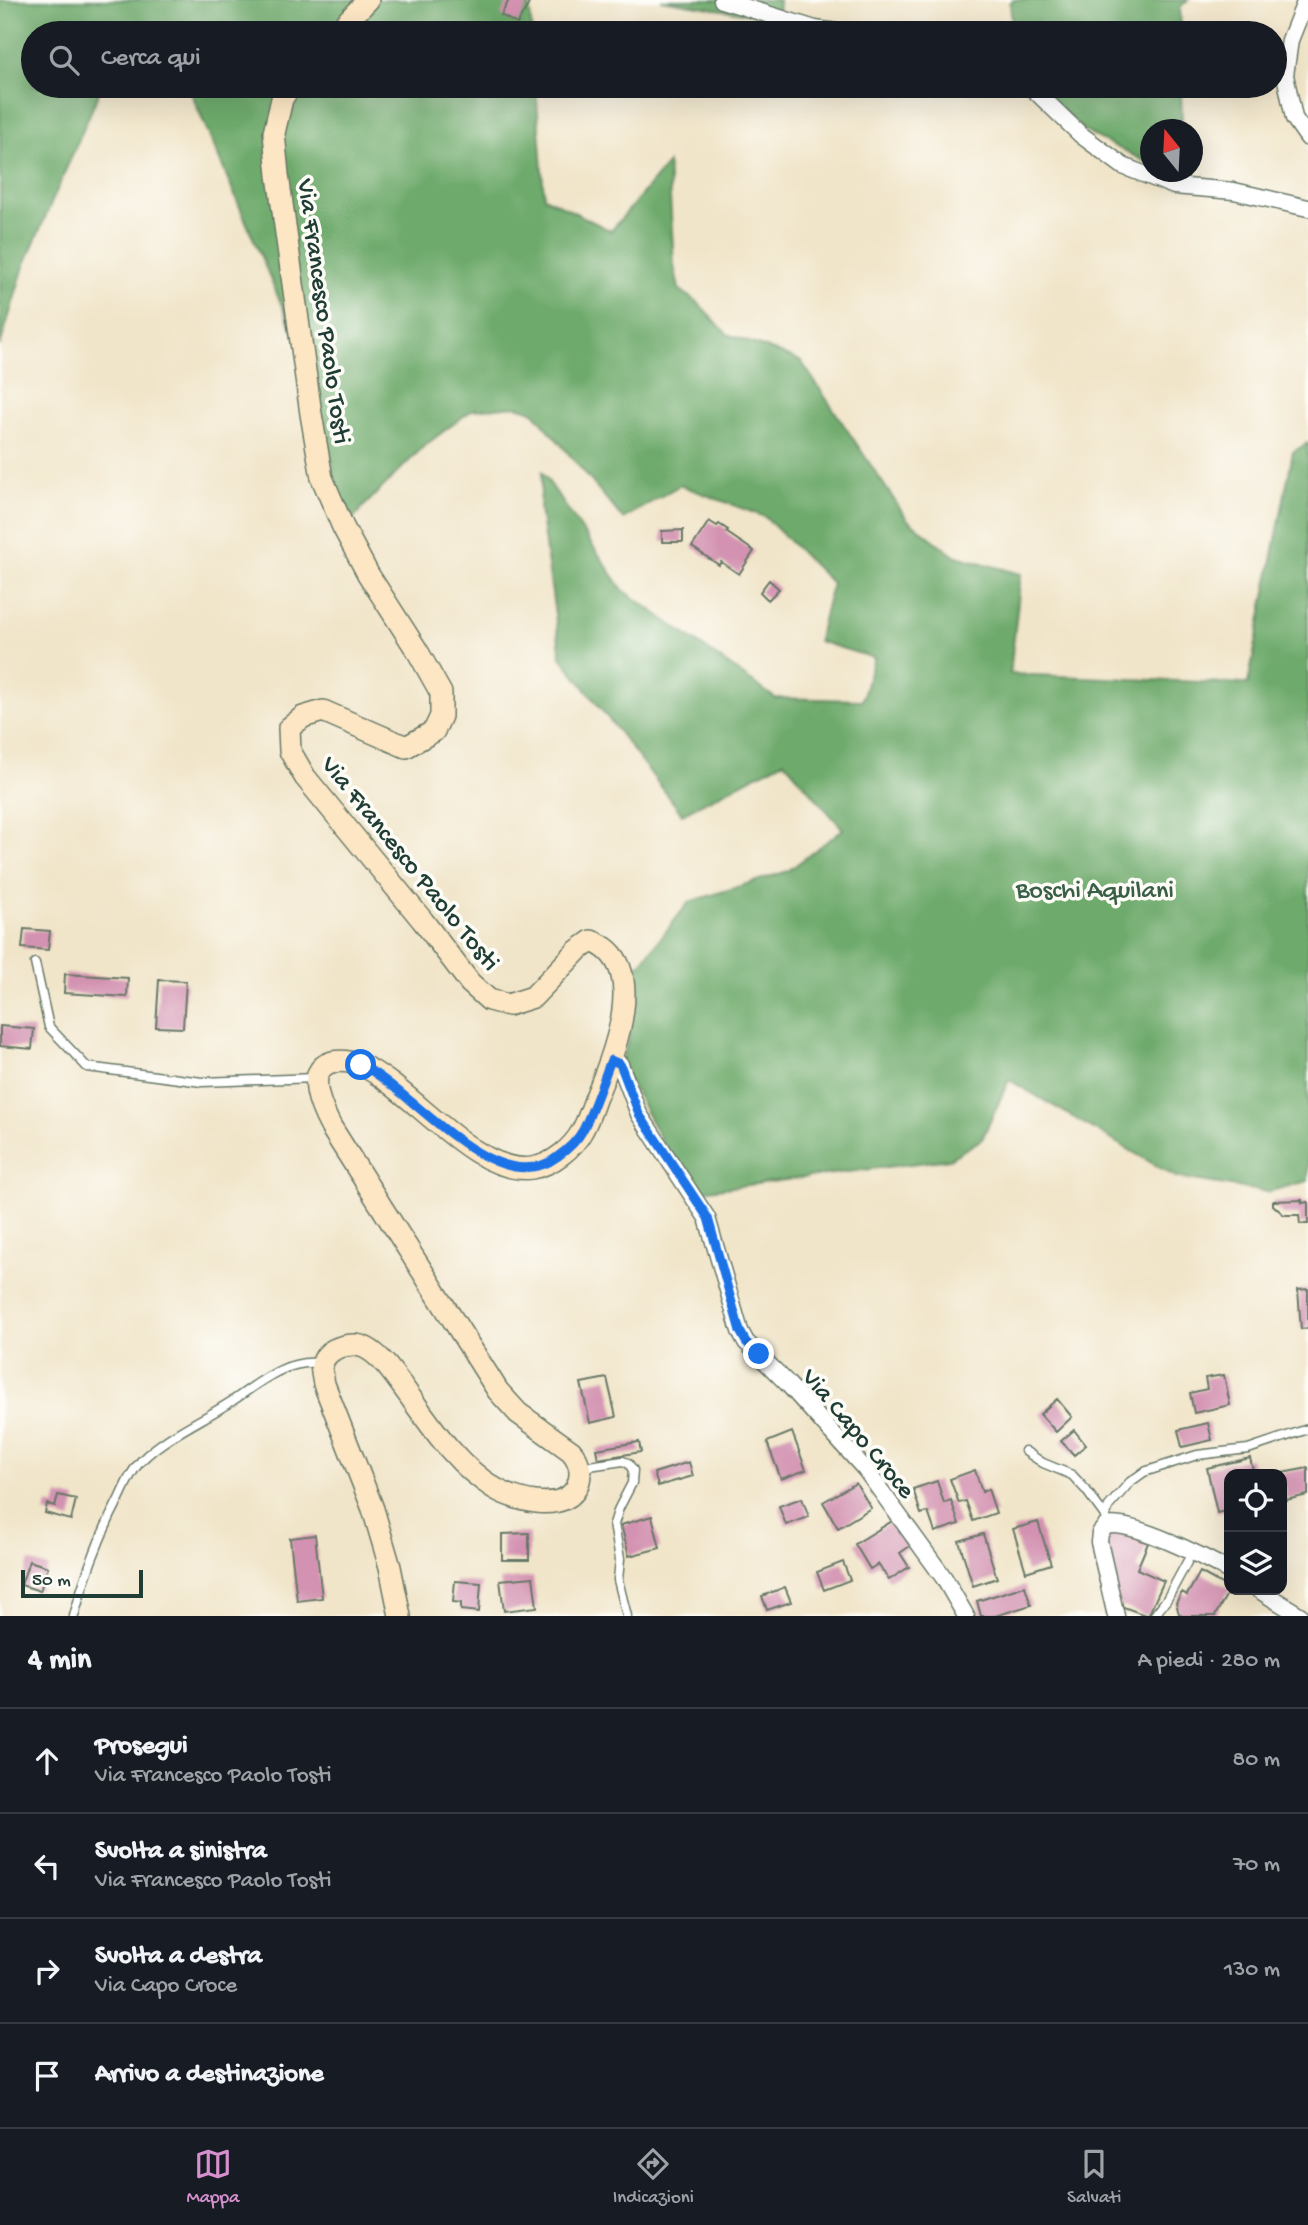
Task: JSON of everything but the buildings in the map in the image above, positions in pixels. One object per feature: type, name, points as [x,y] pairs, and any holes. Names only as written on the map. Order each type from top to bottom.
[{"type":"main road","points":[[348,21],[368,0]]},
{"type":"main road","name":"Via Francesco Paolo Tosti","points":[[283,98],[274,133],[277,165],[322,478],[343,527],[368,574],[441,693],[441,716],[434,731],[406,747],[323,711],[303,717],[289,728],[290,751],[305,777],[423,920],[470,983],[489,1000],[508,1005],[533,997],[577,951],[591,941],[605,945],[619,965],[624,983],[625,1003],[611,1060],[582,1132],[568,1149],[552,1161],[535,1168],[502,1166],[483,1156],[378,1075],[361,1065],[349,1061],[333,1062],[323,1068],[317,1078]]},
{"type":"main road","points":[[317,1078],[318,1098],[331,1127],[492,1382],[518,1413],[571,1451],[579,1467],[580,1476],[576,1489],[560,1500],[532,1502],[505,1495],[484,1482],[459,1460],[374,1353],[363,1347],[346,1346],[332,1351],[322,1364],[323,1376],[382,1539],[400,1616]]},
{"type":"street","points":[[722,0],[790,21]]},
{"type":"street","points":[[1287,61],[1290,40],[1306,0]]},
{"type":"street","points":[[1287,85],[1294,118],[1308,138]]},
{"type":"street","points":[[1042,98],[1081,135],[1123,166],[1174,186],[1234,191],[1308,208]]},
{"type":"street","name":"Via Capo Croce","points":[[611,1060],[620,1064],[639,1114],[708,1218],[740,1331],[746,1342],[865,1469],[944,1578],[966,1616]]},
{"type":"street","points":[[1116,1616],[1099,1542],[1107,1521],[1193,1551],[1224,1568]]},
{"type":"street","points":[[1267,1595],[1301,1616]]},
{"type":"lane","points":[[35,963],[49,1027],[87,1067],[202,1082],[317,1078]]},
{"type":"lane","points":[[74,1616],[101,1536],[127,1482],[143,1459],[270,1376],[292,1366],[322,1364]]},
{"type":"lane","points":[[1107,1521],[1108,1508],[1129,1482],[1144,1472],[1196,1455],[1254,1447],[1308,1429]]},
{"type":"lane","points":[[1025,1451],[1043,1463],[1072,1475],[1107,1521]]},
{"type":"lane","points":[[579,1467],[623,1461],[633,1470],[632,1483],[614,1524],[620,1556],[618,1580],[627,1616]]},
{"type":"lane","points":[[1154,1616],[1167,1599],[1193,1551]]},
{"type":"green space","points":[[0,0],[529,0],[531,21],[21,21],[21,98],[97,98],[24,266],[0,346]]},
{"type":"green space","points":[[661,0],[779,0],[778,19]]},
{"type":"green space","points":[[1013,0],[1188,0],[1180,7],[1181,21],[1012,21],[1010,3]]},
{"type":"green space","name":"Boschi Aquilani","points":[[193,98],[537,98],[544,197],[611,231],[668,163],[674,265],[679,289],[698,303],[727,334],[801,361],[907,519],[953,555],[1021,574],[1010,674],[1248,684],[1293,452],[1308,443],[1308,1181],[1267,1192],[1176,1177],[1009,1080],[982,1139],[949,1159],[701,1191],[684,1182],[620,1064],[629,1038],[633,973],[689,902],[788,871],[843,829],[784,761],[682,814],[561,657],[540,509],[542,472],[623,590],[775,698],[862,700],[874,658],[818,641],[832,583],[765,517],[680,485],[623,519],[533,411],[516,406],[472,410],[424,446],[362,508],[350,524],[330,476],[300,348]]},
{"type":"green space","points":[[1050,98],[1181,98],[1182,119],[1140,119],[1140,159],[1084,131]]},
{"type":"route","points":[[361,1065],[378,1075],[483,1156],[502,1166],[517,1169],[535,1168],[552,1161],[568,1149],[582,1132],[611,1060],[620,1064],[639,1114],[708,1218],[740,1331],[746,1342],[759,1354]]}]
